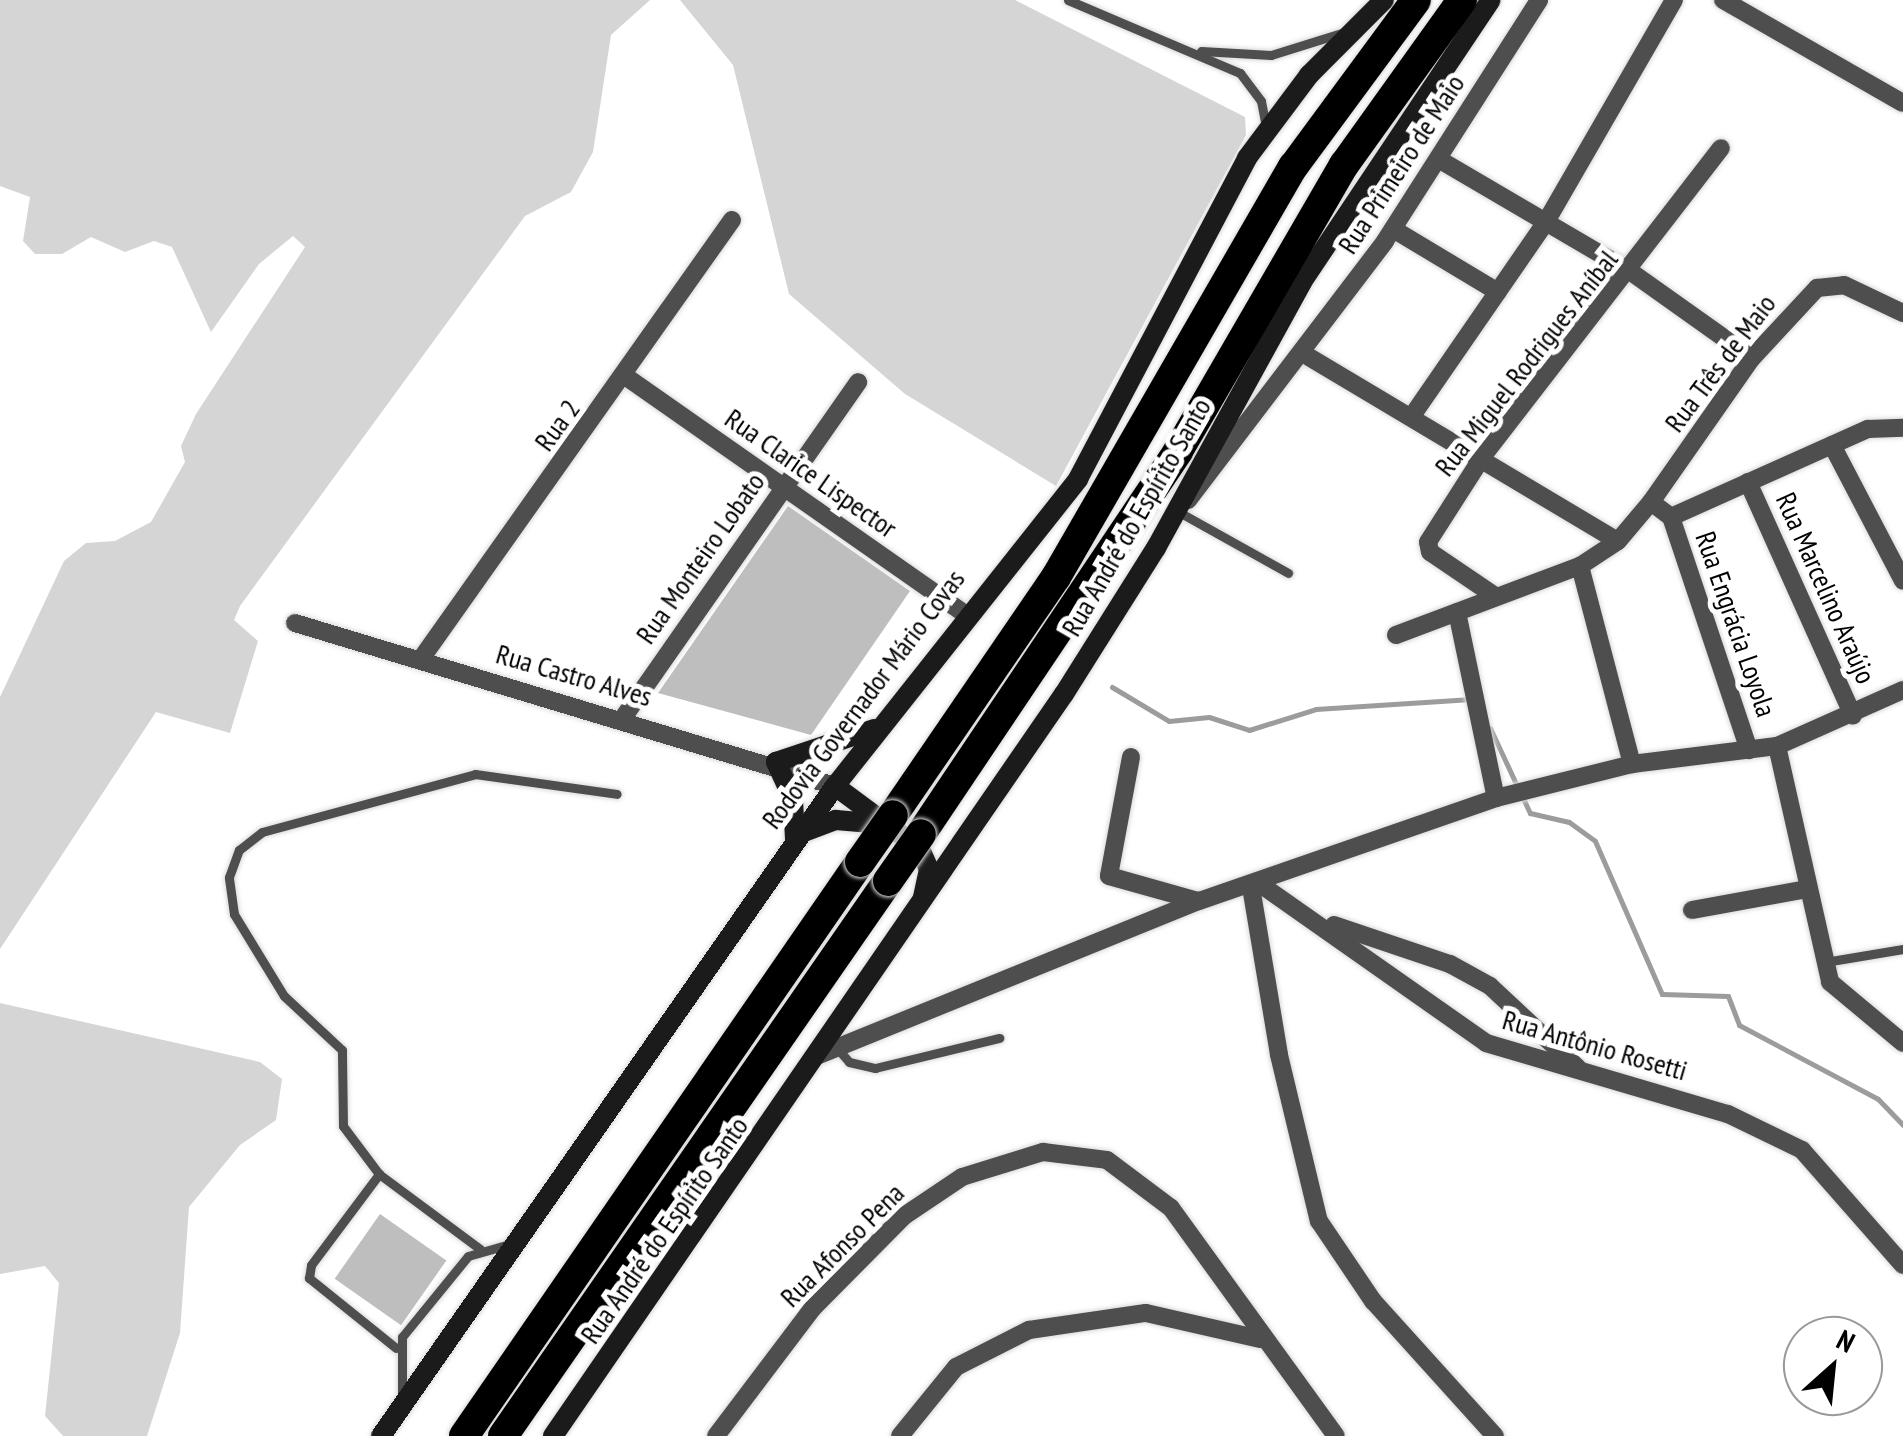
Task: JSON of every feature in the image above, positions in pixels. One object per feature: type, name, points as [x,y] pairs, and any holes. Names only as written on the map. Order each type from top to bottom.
[{"type":"highway","points":[[464,1436],[1056,577],[1293,168],[1416,0]]},
{"type":"highway","points":[[503,1436],[921,834],[1178,451],[1344,165],[1462,0]]},
{"type":"street","name":"Rodovia Governador Mário Covas","points":[[382,1436],[795,840],[965,614],[1078,480],[1267,130],[1361,20],[1384,0]]},
{"type":"street","name":"Rua André do Espírito Santo","points":[[553,1436],[828,1052],[1175,516],[1302,282],[1491,0]]},
{"type":"street","name":"Rua Primeiro de Maio","points":[[1175,516],[1304,354],[1394,229],[1538,0]]},
{"type":"street","points":[[1412,416],[1547,220],[1674,0]]},
{"type":"street","points":[[1723,0],[1903,103]]},
{"type":"street","name":"Rua Miguel Rodrigues Aníbal","points":[[1495,596],[1428,547],[1484,456],[1631,272],[1721,148]]},
{"type":"street","points":[[1440,160],[1631,272],[1752,358]]},
{"type":"street","name":"Rua 2","points":[[421,659],[626,376],[732,220]]},
{"type":"street","points":[[1394,229],[1498,292]]},
{"type":"street","name":"Rua Três de Maio","points":[[1396,635],[1580,566],[1618,540],[1652,502],[1752,358],[1802,300],[1830,283],[1903,312]]},
{"type":"street","points":[[1304,354],[1484,456],[1618,540]]},
{"type":"street","name":"Rua Clarice Lispector","points":[[626,376],[965,614]]},
{"type":"street","name":"Rua Monteiro Lobato","points":[[622,718],[858,382]]},
{"type":"street","points":[[1652,502],[1671,517],[1880,425],[1903,428]]},
{"type":"street","points":[[1832,445],[1903,581]]},
{"type":"street","name":"Rua Marcelino Araújo","points":[[1748,482],[1853,716]]},
{"type":"street","name":"Rua Engrácia Loyola","points":[[1671,517],[1748,750]]},
{"type":"street","points":[[1580,566],[1632,764]]},
{"type":"street","points":[[1457,612],[1496,798]]},
{"type":"street","name":"Rua Castro Alves","points":[[295,622],[776,762],[835,786]]},
{"type":"street","points":[[828,1052],[1198,901],[1255,886],[1496,798],[1632,764],[1778,746],[1853,716],[1903,690]]},
{"type":"street","points":[[880,726],[776,762],[794,799],[795,840],[827,821],[889,820]]},
{"type":"street","points":[[1778,746],[1822,962],[1850,1004],[1903,1043]]},
{"type":"street","points":[[1131,756],[1109,876],[1198,901]]},
{"type":"street","points":[[835,786],[889,820],[928,862],[915,918]]},
{"type":"street","points":[[1255,886],[1279,1055],[1319,1221],[1362,1287],[1495,1436]]},
{"type":"street","name":"Rua Antônio Rosetti","points":[[1255,886],[1320,921],[1379,963],[1436,1015],[1518,1054],[1728,1114],[1802,1150],[1903,1266]]},
{"type":"street","points":[[1692,910],[1807,890]]},
{"type":"street","points":[[1320,921],[1388,941],[1490,986],[1586,1074]]},
{"type":"street","points":[[1379,963],[1388,941]]},
{"type":"street","points":[[1518,1054],[1536,1031]]},
{"type":"street","name":"Rua Afonso Pena","points":[[716,1436],[801,1322],[904,1216],[962,1178],[1043,1152],[1107,1160],[1142,1180],[1214,1265],[1260,1339],[1336,1436]]},
{"type":"street","points":[[900,1436],[956,1366],[1029,1330],[1146,1313],[1260,1339]]},
{"type":"lane","points":[[1068,0],[1240,73],[1260,101],[1267,130]]},
{"type":"lane","points":[[1170,42],[1207,53],[1271,55],[1310,48],[1361,20]]},
{"type":"lane","points":[[1175,516],[1288,572]]},
{"type":"lane","points":[[480,1249],[380,1174],[343,1126],[342,1050],[284,996],[234,914],[229,877],[239,850],[262,832],[475,774],[617,794]]},
{"type":"lane","points":[[1822,962],[1903,949]]},
{"type":"lane","points":[[828,1052],[876,1068],[999,1038]]},
{"type":"lane","points":[[380,1174],[311,1265],[310,1278],[396,1348]]},
{"type":"lane","points":[[403,1406],[396,1348],[454,1269],[480,1249],[517,1243]]},
{"type":"shaded area","points":[[0,0],[650,0],[611,35],[593,152],[571,192],[525,216],[240,606],[234,620],[258,641],[230,733],[156,712],[0,949],[0,697],[64,561],[86,543],[115,541],[151,522],[185,462],[181,446],[196,414],[305,247],[293,236],[259,264],[211,332],[172,247],[154,241],[125,252],[91,237],[62,254],[35,254],[23,241],[30,197],[0,186]]},
{"type":"shaded area","points":[[680,0],[1015,0],[1245,117],[1246,135],[1056,486],[905,394],[789,294],[733,65]]},
{"type":"shaded area","points":[[0,1003],[260,1062],[282,1079],[276,1120],[240,1145],[189,1207],[180,1333],[147,1436],[63,1436],[45,1416],[59,1283],[45,1266],[0,1274]]},
{"type":"building","points":[[788,506],[910,591],[811,735],[658,693]]},
{"type":"building","points":[[380,1214],[446,1260],[401,1325],[335,1279]]},
{"type":"waterway","points":[[1112,687],[1169,721],[1209,717],[1249,730],[1316,709],[1472,699]]},
{"type":"waterway","points":[[1490,728],[1517,786]]},
{"type":"waterway","points":[[1522,796],[1530,813],[1569,822],[1595,841],[1662,994],[1728,996],[1739,1025],[1878,1099],[1903,1125]]}]
